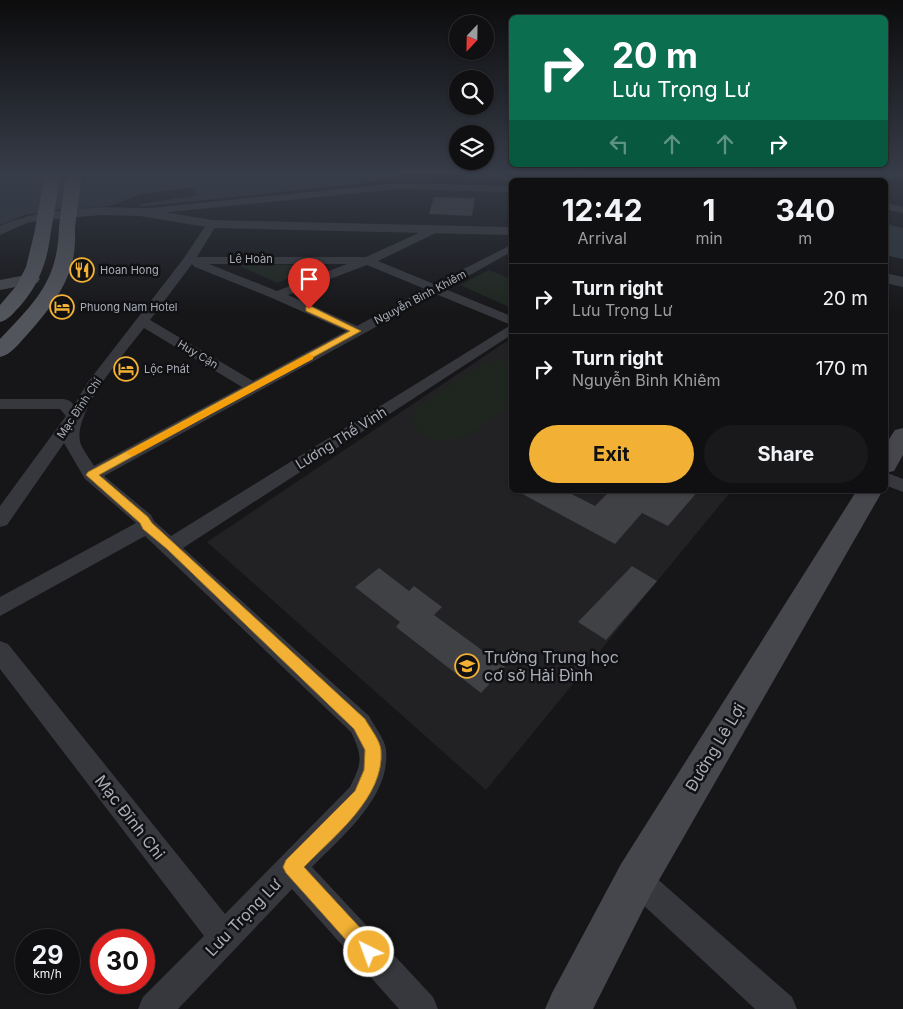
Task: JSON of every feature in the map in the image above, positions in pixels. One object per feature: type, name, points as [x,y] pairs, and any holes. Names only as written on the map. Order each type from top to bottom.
[{"type":"main road","points":[[0,316],[25,290],[31,279],[40,253],[45,220]]},
{"type":"main road","points":[[0,351],[30,318],[55,286],[65,258],[68,220]]},
{"type":"main road","points":[[0,285],[31,279]]},
{"type":"main road","points":[[888,460],[903,435]]},
{"type":"main road","name":"Đường Lê Lợi","points":[[568,1009],[636,879],[868,493]]},
{"type":"street","points":[[0,231],[23,220]]},
{"type":"street","points":[[189,220],[212,224],[509,231]]},
{"type":"street","name":"Mạc Đĩnh Chi","points":[[0,520],[75,416],[93,385],[189,260],[212,224]]},
{"type":"street","points":[[278,294],[368,261],[438,228]]},
{"type":"street","name":"Nguyễn Bỉnh Khiêm","points":[[91,475],[509,249]]},
{"type":"street","points":[[189,260],[278,294],[357,331]]},
{"type":"street","name":"Lê Hoàn","points":[[189,260],[368,261],[509,320]]},
{"type":"street","points":[[888,279],[903,282]]},
{"type":"street","name":"Huy Cận","points":[[142,321],[253,387]]},
{"type":"street","name":"Lương Thế Vinh","points":[[171,546],[509,331]]},
{"type":"street","points":[[0,404],[64,404],[75,416]]},
{"type":"street","name":"Lưu Trọng Lư","points":[[75,416],[72,442],[91,475],[144,520],[147,526],[171,546],[360,724],[373,749],[372,770],[360,797],[155,1009]]},
{"type":"street","points":[[888,479],[903,486]]},
{"type":"street","points":[[0,607],[147,526]]},
{"type":"street","name":"Mạc Đĩnh Chi","points":[[0,651],[224,936]]},
{"type":"street","points":[[292,867],[421,1009]]},
{"type":"street","points":[[636,879],[780,1009]]},
{"type":"shaded area","points":[[0,220],[12,220],[0,225]]},
{"type":"shaded area","points":[[888,225],[903,228],[903,259],[888,256]]},
{"type":"shaded area","points":[[240,266],[318,266],[277,283]]},
{"type":"shaded area","points":[[489,270],[509,278],[509,307],[460,285]]},
{"type":"shaded area","name":"Trường Trung học cơ sở Hải Đình","points":[[507,341],[509,342],[509,493],[730,493],[486,790],[207,542]]},
{"type":"shaded area","points":[[499,360],[509,361],[509,405],[482,426],[461,437],[450,440],[438,440],[420,432],[412,423],[417,409],[484,363]]},
{"type":"building","points":[[521,493],[570,493],[595,506],[608,493],[696,493],[668,526],[642,513],[615,544]]},
{"type":"building","points":[[632,566],[657,581],[606,640],[578,622]]},
{"type":"building","points":[[379,568],[409,591],[414,586],[442,607],[434,615],[505,667],[481,693],[396,627],[400,622],[355,587]]},
{"type":"slow traffic","points":[[131,453],[309,357]]},
{"type":"place","name":"Hoan Hong","points":[[82,270]]},
{"type":"place","name":"Phuong Nam Hotel","points":[[62,307]]},
{"type":"place","name":"Lộc Phát","points":[[126,369]]},
{"type":"place","name":"Trường Trung học cơ sở Hải Đình","points":[[467,666]]},
{"type":"route","points":[[309,309],[357,331],[91,475],[144,520],[147,526],[171,546],[360,724],[373,749],[372,770],[360,797],[292,867],[369,952]]}]
